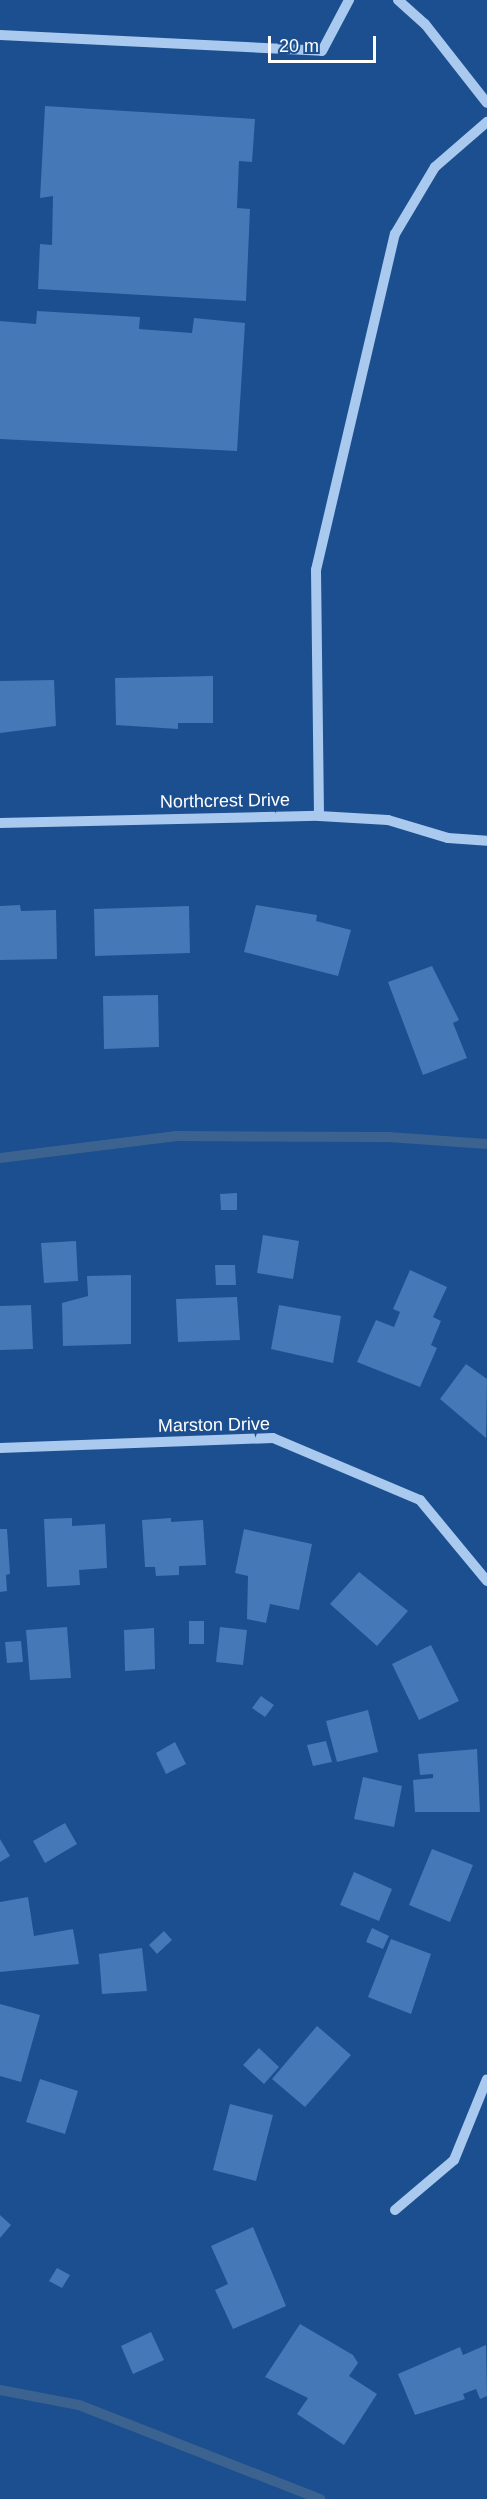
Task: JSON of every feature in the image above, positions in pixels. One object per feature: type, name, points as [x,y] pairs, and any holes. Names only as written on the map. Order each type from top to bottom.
[{"type":"street","points":[[0,34],[322,51],[349,0]]},
{"type":"street","points":[[398,0],[425,24],[487,103]]},
{"type":"street","points":[[319,816],[316,570],[395,234],[435,167],[487,123]]},
{"type":"street","name":"Northcrest Drive","points":[[0,823],[319,816],[388,820],[448,838],[487,841]]},
{"type":"street","name":"Marston Drive","points":[[0,1448],[273,1438],[420,1500],[487,1581]]},
{"type":"street","points":[[395,2210],[454,2160],[487,2079]]},
{"type":"building","points":[[45,106],[255,119],[252,162],[239,161],[237,208],[250,209],[246,301],[38,289],[40,244],[52,245],[53,196],[40,198]]},
{"type":"building","points":[[37,311],[140,317],[139,329],[192,333],[194,318],[245,323],[237,451],[0,439],[0,321],[36,324]]},
{"type":"building","points":[[213,676],[213,723],[178,723],[178,729],[116,725],[115,678]]},
{"type":"building","points":[[54,680],[56,726],[0,733],[0,681]]},
{"type":"building","points":[[20,905],[21,911],[56,910],[57,959],[0,960],[0,906]]},
{"type":"building","points":[[256,905],[317,915],[316,921],[351,930],[338,976],[244,952]]},
{"type":"building","points":[[189,906],[190,953],[95,956],[94,909]]},
{"type":"building","points":[[432,966],[459,1020],[453,1023],[467,1058],[423,1075],[388,982]]},
{"type":"building","points":[[158,995],[159,1047],[104,1049],[103,996]]},
{"type":"building","points":[[237,1193],[237,1210],[221,1210],[220,1194]]},
{"type":"building","points":[[263,1235],[299,1241],[293,1279],[257,1273]]},
{"type":"building","points":[[76,1241],[78,1281],[44,1283],[41,1243]]},
{"type":"building","points":[[215,1265],[235,1265],[236,1285],[216,1285]]},
{"type":"building","points":[[410,1270],[447,1287],[433,1317],[441,1321],[431,1345],[437,1348],[420,1387],[357,1362],[376,1320],[394,1327],[400,1312],[393,1309]]},
{"type":"building","points":[[131,1275],[131,1344],[63,1346],[62,1303],[88,1296],[87,1276]]},
{"type":"building","points":[[237,1297],[240,1340],[178,1342],[176,1299]]},
{"type":"building","points":[[31,1305],[33,1349],[0,1350],[0,1306]]},
{"type":"building","points":[[279,1305],[341,1316],[333,1363],[271,1349]]},
{"type":"building","points":[[466,1364],[487,1379],[486,1438],[440,1399]]},
{"type":"building","points":[[72,1518],[72,1526],[105,1524],[107,1568],[79,1570],[80,1585],[47,1587],[44,1519]]},
{"type":"building","points":[[171,1518],[171,1522],[203,1520],[206,1565],[179,1566],[179,1575],[156,1576],[155,1567],[145,1567],[142,1520]]},
{"type":"building","points":[[0,1529],[7,1529],[10,1574],[6,1575],[7,1591],[0,1592]]},
{"type":"building","points":[[244,1529],[312,1544],[299,1610],[270,1604],[266,1623],[247,1619],[248,1576],[235,1573]]},
{"type":"building","points":[[359,1572],[408,1611],[377,1646],[330,1604]]},
{"type":"building","points":[[189,1621],[204,1621],[204,1644],[189,1644]]},
{"type":"building","points":[[67,1627],[71,1678],[30,1680],[26,1630]]},
{"type":"building","points":[[220,1627],[247,1630],[243,1665],[216,1662]]},
{"type":"building","points":[[154,1628],[155,1669],[125,1671],[124,1630]]},
{"type":"building","points":[[21,1641],[23,1662],[7,1663],[5,1642]]},
{"type":"building","points":[[431,1645],[459,1701],[419,1720],[392,1664]]},
{"type":"building","points":[[261,1696],[274,1705],[265,1717],[252,1708]]},
{"type":"building","points":[[368,1710],[378,1752],[337,1762],[326,1721]]},
{"type":"building","points":[[326,1741],[332,1762],[313,1766],[307,1745]]},
{"type":"building","points":[[175,1742],[186,1764],[166,1774],[156,1753]]},
{"type":"building","points":[[477,1749],[480,1812],[415,1812],[413,1780],[433,1778],[433,1774],[420,1775],[418,1754]]},
{"type":"building","points":[[363,1777],[402,1786],[394,1827],[354,1819]]},
{"type":"building","points":[[65,1823],[77,1844],[45,1863],[33,1841]]},
{"type":"building","points":[[0,1839],[10,1856],[0,1862]]},
{"type":"building","points":[[432,1849],[473,1865],[450,1922],[409,1905]]},
{"type":"building","points":[[354,1872],[392,1889],[379,1921],[340,1905]]},
{"type":"building","points":[[28,1897],[34,1936],[73,1929],[79,1964],[0,1972],[0,1902]]},
{"type":"building","points":[[372,1928],[389,1936],[383,1949],[366,1942]]},
{"type":"building","points":[[164,1931],[172,1940],[157,1954],[149,1945]]},
{"type":"building","points":[[391,1939],[431,1954],[411,2014],[368,1997]]},
{"type":"building","points":[[142,1948],[147,1991],[102,1994],[99,1954]]},
{"type":"building","points":[[0,2004],[40,2015],[21,2082],[0,2076]]},
{"type":"building","points":[[317,2026],[351,2055],[305,2107],[272,2079]]},
{"type":"building","points":[[259,2048],[279,2067],[264,2084],[243,2065]]},
{"type":"building","points":[[40,2079],[78,2091],[65,2134],[26,2122]]},
{"type":"building","points":[[230,2104],[273,2115],[256,2181],[213,2170]]},
{"type":"building","points":[[0,2215],[11,2225],[0,2238]]},
{"type":"building","points":[[253,2227],[286,2306],[233,2329],[215,2290],[228,2284],[211,2246]]},
{"type":"building","points":[[57,2268],[70,2275],[62,2288],[49,2281]]},
{"type":"building","points":[[300,2324],[353,2355],[358,2363],[349,2376],[377,2394],[344,2445],[297,2414],[308,2398],[265,2377]]},
{"type":"building","points":[[151,2332],[164,2360],[133,2374],[121,2346]]},
{"type":"building","points":[[486,2345],[487,2396],[480,2399],[476,2389],[463,2394],[465,2399],[415,2415],[398,2374],[460,2347],[463,2355]]},
{"type":"waterway","points":[[0,1158],[177,1136],[388,1137],[487,1144]]},
{"type":"waterway","points":[[0,2390],[79,2405],[320,2499]]}]
